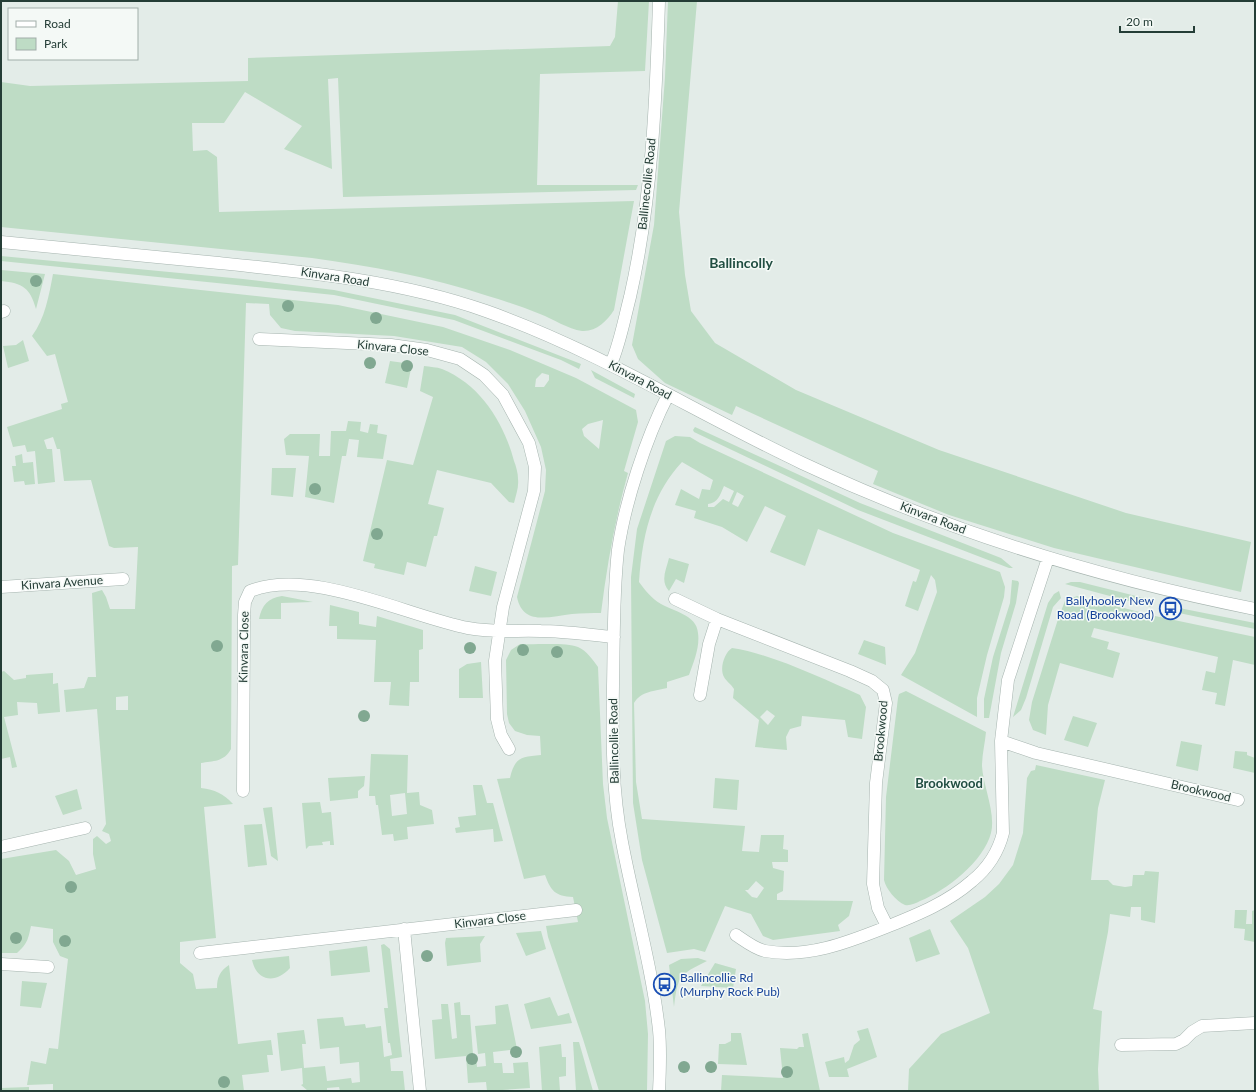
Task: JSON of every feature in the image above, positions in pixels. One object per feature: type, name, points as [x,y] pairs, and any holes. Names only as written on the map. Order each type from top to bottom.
[{"type":"street","name":"Ballinecollie Road","points":[[611,364],[618,348],[638,259],[647,195],[659,1]]},
{"type":"street","name":"Kinvara Road","points":[[1,242],[312,273],[378,284],[438,297],[485,311],[591,354],[802,463],[891,502],[986,538],[1111,577],[1255,609]]},
{"type":"street","name":"Kinvara Close","points":[[259,339],[391,345],[427,350],[460,359],[484,374],[503,395],[529,443],[535,475],[534,491],[503,607],[498,632],[495,661],[497,718],[501,735],[509,749]]},
{"type":"street","name":"Ballincollie Road","points":[[659,1091],[661,1062],[659,1031],[649,969],[621,840],[614,785],[612,714],[616,576],[619,549],[625,516],[644,454],[660,411],[668,395]]},
{"type":"street","points":[[736,935],[748,944],[764,951],[788,953],[838,945],[926,911],[949,898],[972,881],[988,865],[999,848],[1003,833],[1001,741],[1008,680],[1048,558]]},
{"type":"street","name":"Kinvara Avenue","points":[[1,587],[123,579]]},
{"type":"street","name":"Kinvara Close","points":[[243,791],[244,615],[245,602],[250,591],[260,587],[274,585],[318,587],[372,600],[468,628],[498,632],[542,631],[614,637]]},
{"type":"street","name":"Brookwood","points":[[675,599],[717,619],[850,671],[872,681],[883,690],[886,702],[876,783],[873,884],[878,908],[887,926]]},
{"type":"street","points":[[700,695],[709,644],[717,619]]},
{"type":"street","name":"Brookwood","points":[[1001,741],[1036,753],[1238,800]]},
{"type":"street","points":[[1,847],[85,828]]},
{"type":"street","name":"Kinvara Close","points":[[200,954],[576,910]]},
{"type":"street","points":[[404,929],[420,1091]]},
{"type":"street","points":[[1,964],[48,967]]},
{"type":"street","points":[[1121,1044],[1176,1044],[1184,1040],[1192,1032],[1202,1026],[1255,1023]]},
{"type":"green space","points":[[618,1],[649,1],[645,71],[540,74],[537,185],[638,185],[636,190],[343,197],[338,78],[328,79],[332,169],[284,149],[302,126],[245,92],[224,123],[192,123],[193,151],[207,150],[217,157],[219,212],[634,201],[614,310],[601,325],[592,330],[577,330],[521,307],[445,283],[356,265],[312,258],[1,227],[1,82],[30,86],[248,81],[248,58],[610,46],[615,37]]},
{"type":"green space","points":[[668,1],[697,1],[679,212],[685,275],[691,311],[715,343],[796,390],[939,450],[1126,513],[1251,542],[1241,592],[1054,548],[949,515],[873,484],[878,471],[736,406],[732,415],[665,383],[638,359],[632,345],[654,225],[665,77]]},
{"type":"green space","points":[[1,256],[243,279],[334,290],[455,315],[581,364],[579,369],[561,360],[454,320],[334,295],[1,261]]},
{"type":"green space","points":[[1,270],[45,274],[36,309],[28,291],[15,283],[1,281]]},
{"type":"green space","points":[[53,274],[338,305],[443,327],[510,350],[576,378],[636,410],[638,422],[624,471],[628,473],[612,542],[601,613],[539,618],[525,613],[520,606],[517,597],[545,491],[546,470],[541,447],[525,411],[508,384],[486,362],[462,347],[394,336],[295,331],[281,328],[270,315],[269,304],[246,303],[238,565],[232,566],[231,749],[222,759],[201,763],[201,788],[226,797],[233,804],[204,807],[216,938],[180,942],[180,963],[193,974],[196,989],[217,988],[220,975],[229,965],[238,1044],[271,1040],[273,1055],[267,1055],[269,1072],[242,1075],[244,1091],[53,1091],[53,1084],[27,1085],[31,1061],[46,1064],[49,1048],[58,1049],[68,959],[60,956],[53,942],[53,929],[31,926],[27,941],[17,953],[1,953],[1,859],[56,850],[69,861],[76,875],[96,869],[93,854],[93,839],[97,836],[106,844],[111,841],[109,834],[102,831],[106,824],[97,709],[66,712],[64,690],[84,688],[88,677],[96,677],[92,593],[102,590],[110,609],[135,609],[138,547],[114,548],[109,546],[91,480],[64,481],[60,449],[57,449],[53,437],[44,440],[47,449],[52,449],[55,482],[38,484],[35,451],[27,452],[25,445],[13,447],[7,427],[62,409],[61,404],[68,402],[55,354],[47,356],[32,336],[43,314]],"holes":[[[542,373],[549,375],[549,380],[544,387],[535,387],[536,379]],[[603,420],[599,449],[584,436],[582,429],[588,424]],[[128,696],[128,710],[116,710],[116,697]]]},
{"type":"green space","points":[[23,340],[29,361],[8,368],[3,346],[16,345]]},
{"type":"green space","points":[[390,361],[412,364],[407,388],[385,383]]},
{"type":"green space","points":[[424,366],[440,368],[456,376],[479,395],[489,407],[497,419],[510,447],[517,470],[518,485],[514,503],[509,502],[491,483],[437,470],[428,504],[444,508],[437,536],[434,536],[426,567],[407,562],[404,575],[374,568],[375,564],[363,561],[387,460],[413,465],[433,397],[420,391]]},
{"type":"green space","points":[[591,370],[635,394],[634,398],[595,378]]},
{"type":"green space","points":[[348,421],[361,422],[360,431],[368,433],[370,424],[378,425],[377,433],[387,435],[383,459],[357,457],[359,440],[349,439],[346,456],[342,456],[334,503],[305,497],[309,456],[286,455],[284,439],[290,434],[320,434],[319,456],[330,456],[331,431],[346,431]]},
{"type":"green space","points":[[695,427],[860,503],[1001,558],[1013,568],[1009,568],[858,510],[694,432],[693,430]]},
{"type":"green space","points":[[675,436],[690,437],[893,533],[1000,572],[1005,587],[1004,597],[987,655],[977,698],[977,717],[901,675],[915,653],[937,592],[935,580],[931,575],[918,611],[905,606],[913,581],[916,582],[920,570],[818,529],[805,566],[770,552],[786,516],[765,506],[747,542],[722,527],[694,518],[696,511],[675,505],[681,489],[699,499],[702,489],[710,490],[713,480],[682,462],[671,475],[656,503],[646,533],[640,565],[639,582],[648,594],[657,602],[684,614],[693,622],[697,627],[698,644],[689,675],[667,682],[667,688],[644,694],[634,703],[636,782],[642,819],[745,826],[742,851],[759,852],[761,835],[784,835],[783,849],[788,850],[788,862],[772,862],[773,868],[784,871],[783,891],[777,894],[777,900],[853,901],[849,916],[838,925],[840,931],[773,940],[763,936],[751,914],[725,906],[705,952],[694,949],[667,953],[642,860],[633,803],[631,577],[637,529],[666,441]],"holes":[[[724,486],[734,491],[729,502],[723,499],[714,507],[708,507],[708,504],[714,502],[718,498]],[[737,492],[744,496],[738,507],[732,504]],[[756,881],[764,888],[757,898],[752,897],[745,890],[748,890]]]},
{"type":"green space","points":[[22,454],[23,463],[33,462],[35,484],[25,485],[24,481],[14,482],[12,466],[16,466],[15,456]]},
{"type":"green space","points":[[272,468],[296,468],[293,497],[271,495]]},
{"type":"green space","points":[[669,558],[689,564],[684,583],[676,579],[669,591],[666,587],[664,579]]},
{"type":"green space","points":[[475,566],[497,572],[491,596],[469,591]]},
{"type":"green space","points":[[1012,580],[1018,581],[1019,583],[1016,603],[1001,653],[989,718],[984,718],[984,699],[993,657],[1010,603]]},
{"type":"green space","points":[[1080,582],[1152,600],[1151,607],[1065,584]]},
{"type":"green space","points":[[1059,591],[1061,598],[1053,607],[1026,698],[1021,710],[1013,717],[1048,603],[1054,594]]},
{"type":"green space","points":[[282,596],[313,602],[281,603],[281,619],[259,619],[264,606],[269,600]]},
{"type":"green space","points":[[1077,596],[1155,616],[1255,637],[1255,665],[1233,660],[1225,706],[1215,704],[1217,693],[1202,690],[1206,671],[1215,673],[1218,657],[1094,628],[1091,637],[1109,642],[1107,649],[1120,653],[1113,678],[1060,663],[1048,705],[1046,735],[1033,730],[1029,720],[1032,702],[1059,616],[1065,601]]},
{"type":"green space","points":[[330,605],[359,612],[359,624],[376,627],[377,616],[423,630],[423,649],[419,650],[419,682],[410,682],[409,706],[389,705],[391,682],[374,682],[376,640],[337,639],[337,626],[329,626]]},
{"type":"green space","points":[[1179,608],[1255,623],[1255,629],[1179,613]]},
{"type":"green space","points":[[864,640],[885,647],[886,665],[858,654]]},
{"type":"green space","points":[[520,644],[573,645],[587,653],[598,667],[603,784],[607,818],[645,1001],[648,1034],[647,1091],[599,1091],[548,937],[546,926],[578,922],[573,897],[554,892],[545,875],[524,879],[497,779],[510,778],[514,766],[520,759],[528,756],[541,755],[540,736],[527,735],[515,731],[509,723],[507,714],[506,660],[511,650]]},
{"type":"green space","points":[[732,648],[747,651],[780,661],[860,695],[866,707],[862,739],[848,737],[845,720],[802,716],[801,726],[790,729],[786,737],[787,750],[755,747],[759,720],[733,698],[734,689],[723,673],[722,665],[729,650]],"holes":[[[767,710],[775,716],[768,725],[760,717]]]},
{"type":"green space","points":[[481,662],[483,698],[459,698],[459,669],[467,664]]},
{"type":"green space","points":[[4,671],[14,680],[26,678],[26,675],[53,673],[53,684],[58,683],[60,712],[38,714],[37,703],[17,702],[18,715],[4,717],[17,767],[12,768],[10,757],[1,759],[1,672]]},
{"type":"green space","points":[[906,691],[986,732],[982,766],[992,817],[991,833],[987,844],[981,854],[963,874],[941,890],[911,905],[905,905],[898,901],[887,887],[884,880],[886,797],[898,698],[899,694]]},
{"type":"green space","points":[[1073,716],[1097,723],[1088,747],[1064,740]]},
{"type":"green space","points":[[1181,741],[1202,745],[1198,771],[1176,766]]},
{"type":"green space","points":[[1235,751],[1247,752],[1247,755],[1255,758],[1255,773],[1233,768]]},
{"type":"green space","points":[[371,754],[408,755],[407,793],[419,792],[420,805],[432,810],[434,824],[407,827],[408,839],[394,841],[393,834],[382,835],[378,805],[376,805],[375,796],[369,796]],"holes":[[[405,793],[407,814],[392,816],[390,795]]]},
{"type":"green space","points":[[1036,765],[1105,780],[1098,808],[1091,880],[1108,880],[1113,885],[1125,887],[1132,886],[1133,875],[1144,875],[1145,871],[1159,872],[1155,923],[1141,920],[1141,907],[1131,907],[1130,917],[1110,914],[1108,932],[1093,1009],[1102,1011],[1098,1069],[1099,1091],[908,1091],[909,1069],[941,1034],[990,1013],[968,948],[950,921],[985,897],[999,884],[1013,865],[1023,833],[1027,778],[1031,771],[1035,770]]},
{"type":"green space","points":[[365,776],[364,786],[358,791],[358,798],[330,801],[328,778]]},
{"type":"green space","points":[[715,778],[739,780],[737,810],[713,808]]},
{"type":"green space","points":[[473,785],[482,785],[487,803],[493,803],[503,841],[494,842],[493,829],[456,833],[455,828],[460,827],[458,817],[476,815]]},
{"type":"green space","points":[[77,789],[82,809],[63,815],[55,796]]},
{"type":"green space","points":[[320,802],[322,813],[331,812],[334,845],[330,845],[330,841],[322,842],[323,845],[309,846],[306,849],[302,803]]},
{"type":"green space","points":[[272,807],[278,861],[271,856],[263,808]]},
{"type":"green space","points":[[262,824],[267,865],[248,867],[244,825]]},
{"type":"green space","points":[[1235,910],[1247,910],[1246,924],[1252,924],[1252,911],[1255,910],[1255,942],[1244,940],[1245,929],[1234,928]]},
{"type":"green space","points":[[930,929],[940,954],[916,962],[909,938]]},
{"type":"green space","points":[[541,931],[546,949],[526,956],[516,933]]},
{"type":"green space","points":[[485,936],[480,944],[481,962],[447,966],[446,938]]},
{"type":"green space","points":[[384,944],[390,949],[402,1057],[390,1059],[391,1071],[403,1071],[405,1091],[340,1091],[339,1087],[327,1088],[327,1091],[308,1091],[301,1085],[303,1084],[302,1068],[281,1071],[277,1033],[304,1030],[306,1044],[302,1044],[304,1068],[325,1066],[327,1081],[351,1078],[352,1083],[360,1082],[359,1062],[340,1064],[339,1047],[320,1049],[317,1019],[343,1017],[345,1026],[365,1024],[366,1028],[381,1026],[384,1057],[392,1055],[390,1043],[388,1043],[384,1008],[388,1008],[381,945]]},
{"type":"green space","points":[[367,946],[370,972],[331,976],[329,951]]},
{"type":"green space","points":[[289,956],[290,968],[279,977],[273,978],[268,978],[258,973],[252,960]]},
{"type":"green space","points":[[698,958],[707,961],[685,973],[682,977],[677,988],[674,1007],[669,965],[681,959]]},
{"type":"green space","points":[[715,963],[736,969],[733,988],[701,986]]},
{"type":"green space","points":[[22,981],[47,983],[41,1008],[20,1006]]},
{"type":"green space","points":[[550,997],[558,1016],[569,1013],[572,1023],[531,1029],[524,1004]]},
{"type":"green space","points":[[460,1002],[461,1015],[470,1015],[473,1054],[476,1056],[477,1067],[486,1066],[485,1053],[478,1054],[475,1026],[496,1024],[495,1006],[508,1004],[517,1049],[493,1052],[494,1063],[502,1063],[503,1073],[514,1073],[513,1063],[528,1062],[530,1088],[487,1091],[486,1082],[468,1083],[466,1056],[435,1059],[432,1020],[442,1019],[441,1004],[448,1004],[452,1039],[457,1038],[454,1003]]},
{"type":"green space","points":[[868,1028],[877,1057],[847,1069],[849,1077],[829,1077],[825,1062],[844,1057],[845,1063],[849,1060],[854,1045],[860,1040],[857,1031]]},
{"type":"green space","points":[[731,1033],[741,1033],[747,1065],[718,1064],[719,1044],[725,1044],[731,1041]]},
{"type":"green space","points":[[808,1033],[820,1091],[721,1091],[722,1075],[783,1078],[780,1048],[797,1049],[799,1047],[804,1047],[802,1034]]},
{"type":"green space","points":[[573,1042],[579,1042],[593,1091],[576,1091]]},
{"type":"green space","points":[[561,1044],[562,1057],[566,1057],[566,1076],[559,1077],[560,1091],[542,1091],[539,1047]]},
{"type":"green space","points":[[29,1087],[29,1091],[1,1091],[1,1088]]},
{"type":"place","name":"Ballyhooley New Road (Brookwood)","points":[[1170,608]]},
{"type":"place","name":"Ballincollie Rd (Murphy Rock Pub)","points":[[665,985]]},
{"type":"district","name":"Ballincolly","points":[[741,263]]},
{"type":"district","name":"Brookwood","points":[[949,783]]}]
